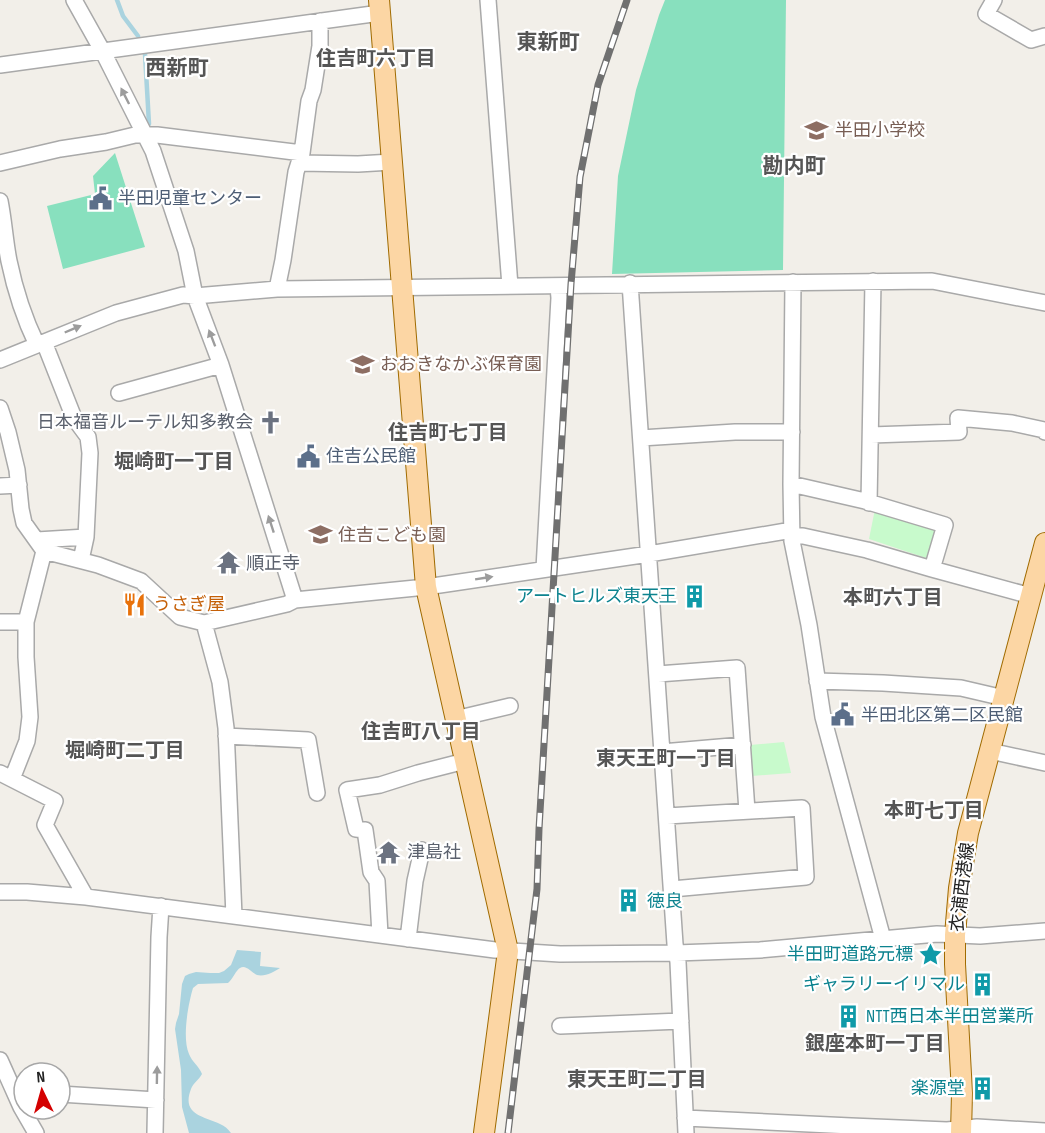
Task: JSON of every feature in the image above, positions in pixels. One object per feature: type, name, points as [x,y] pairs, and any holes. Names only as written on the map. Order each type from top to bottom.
[{"type":"main road","points":[[380,6],[426,587],[508,951],[484,1133]]},
{"type":"main road","name":"衣浦西港線","points":[[961,1131],[962,1093],[954,964],[959,888],[968,833],[1045,543]]},
{"type":"street","points":[[74,0],[153,151],[186,251],[195,296],[221,364],[295,600]]},
{"type":"street","points":[[488,0],[510,286]]},
{"type":"street","points":[[994,0],[986,14],[1031,40],[1045,36]]},
{"type":"street","points":[[0,65],[320,21],[380,6]]},
{"type":"street","points":[[277,288],[296,172],[301,158],[309,101],[313,90],[320,46],[320,21]]},
{"type":"street","points":[[0,163],[135,135],[158,135],[301,158],[358,164],[393,162]]},
{"type":"street","points":[[1,211],[16,291],[26,321],[40,344],[74,418],[88,437],[90,453],[86,537],[81,560]]},
{"type":"street","points":[[869,503],[873,281]]},
{"type":"street","points":[[0,360],[116,313],[183,295],[195,296],[277,288],[932,281],[1045,303]]},
{"type":"street","points":[[793,282],[792,533],[823,717],[883,939]]},
{"type":"street","points":[[630,284],[658,674],[686,1126],[839,1125],[849,1130],[961,1131],[977,1127],[1045,1131]]},
{"type":"street","points":[[544,569],[560,298],[558,286]]},
{"type":"street","points":[[120,393],[221,364]]},
{"type":"street","points":[[0,408],[17,470],[24,523],[40,546],[141,581],[180,617],[204,623],[287,604],[295,600],[426,587],[792,533],[867,550],[1031,596]]},
{"type":"street","points":[[871,435],[959,432],[958,418],[1012,423],[1045,432]]},
{"type":"street","points":[[641,438],[735,432],[792,432]]},
{"type":"street","points":[[791,484],[945,525],[932,569]]},
{"type":"street","points":[[0,486],[19,485]]},
{"type":"street","points":[[40,546],[86,537]]},
{"type":"street","points":[[40,546],[26,622],[30,717],[27,741],[6,776],[55,801],[45,825],[86,897]]},
{"type":"street","points":[[0,622],[26,622]]},
{"type":"street","points":[[204,623],[223,701],[234,916]]},
{"type":"street","points":[[658,674],[737,668],[747,811]]},
{"type":"street","points":[[817,681],[961,688],[1004,698]]},
{"type":"street","points":[[455,719],[510,706]]},
{"type":"street","points":[[226,736],[308,740],[317,793]]},
{"type":"street","points":[[662,752],[743,745]]},
{"type":"street","points":[[990,751],[1045,763]]},
{"type":"street","points":[[380,935],[377,881],[371,872],[365,830],[356,829],[347,790],[380,785],[465,761]]},
{"type":"street","points":[[667,816],[802,808],[806,877],[672,889]]},
{"type":"street","points":[[408,939],[415,881],[422,850]]},
{"type":"street","points":[[0,892],[86,897],[408,939],[508,951],[560,954],[760,950],[937,934],[980,936],[1045,931]]},
{"type":"street","points":[[155,1133],[160,906]]},
{"type":"street","points":[[560,1026],[681,1021]]},
{"type":"street","points":[[1,1068],[36,1133]]},
{"type":"street","points":[[72,1095],[156,1100]]},
{"type":"green space","points":[[665,0],[786,0],[783,270],[612,274],[618,176],[636,90]]},
{"type":"green space","points":[[115,153],[145,247],[63,269],[47,206],[95,194],[93,176]]},
{"type":"green space","points":[[875,509],[938,527],[929,559],[869,539]]},
{"type":"green space","points":[[784,742],[791,773],[752,776],[750,745]]},
{"type":"water","points":[[237,950],[261,952],[260,966],[280,968],[269,974],[260,975],[242,967],[228,983],[198,984],[193,988],[186,1039],[190,1057],[202,1074],[191,1089],[189,1104],[196,1113],[223,1126],[231,1133],[189,1133],[182,1107],[181,1070],[175,1029],[182,984],[185,976],[189,974],[224,971],[231,965]]},
{"type":"waterway","points":[[117,0],[123,16],[138,36]]},
{"type":"waterway","points":[[145,54],[149,124]]},
{"type":"railway","points":[[508,1133],[537,889],[571,284],[580,177],[598,85],[627,0]]},
{"type":"place","name":"半田小学校","points":[[817,130]]},
{"type":"place","name":"半田児童センター","points":[[100,198]]},
{"type":"place","name":"おおきなかぶ保育園","points":[[362,364]]},
{"type":"place","name":"日本福音ルーテル知多教会","points":[[271,422]]},
{"type":"place","name":"住吉公民館","points":[[308,456]]},
{"type":"place","name":"住吉こども園","points":[[320,535]]},
{"type":"place","name":"順正寺","points":[[228,563]]},
{"type":"place","name":"アートヒルズ東天王","points":[[695,596]]},
{"type":"place","name":"うさぎ屋","points":[[135,604]]},
{"type":"place","name":"半田北区第二区民館","points":[[843,715]]},
{"type":"place","name":"津島社","points":[[389,852]]},
{"type":"place","name":"徳良","points":[[629,901]]},
{"type":"place","name":"半田町道路元標","points":[[931,954]]},
{"type":"place","name":"ギャラリーイリマル","points":[[983,984]]},
{"type":"place","name":"NTT西日本半田営業所","points":[[848,1016]]},
{"type":"place","name":"楽源堂","points":[[983,1088]]},
{"type":"district","name":"東新町","points":[[548,42]]},
{"type":"district","name":"住吉町六丁目","points":[[376,58]]},
{"type":"district","name":"西新町","points":[[177,68]]},
{"type":"district","name":"勘内町","points":[[794,166]]},
{"type":"district","name":"住吉町七丁目","points":[[448,432]]},
{"type":"district","name":"堀崎町一丁目","points":[[174,461]]},
{"type":"district","name":"本町六丁目","points":[[893,597]]},
{"type":"district","name":"住吉町八丁目","points":[[421,731]]},
{"type":"district","name":"堀崎町二丁目","points":[[125,750]]},
{"type":"district","name":"東天王町一丁目","points":[[666,758]]},
{"type":"district","name":"本町七丁目","points":[[934,810]]},
{"type":"district","name":"銀座本町一丁目","points":[[875,1043]]},
{"type":"district","name":"東天王町二丁目","points":[[637,1079]]}]
